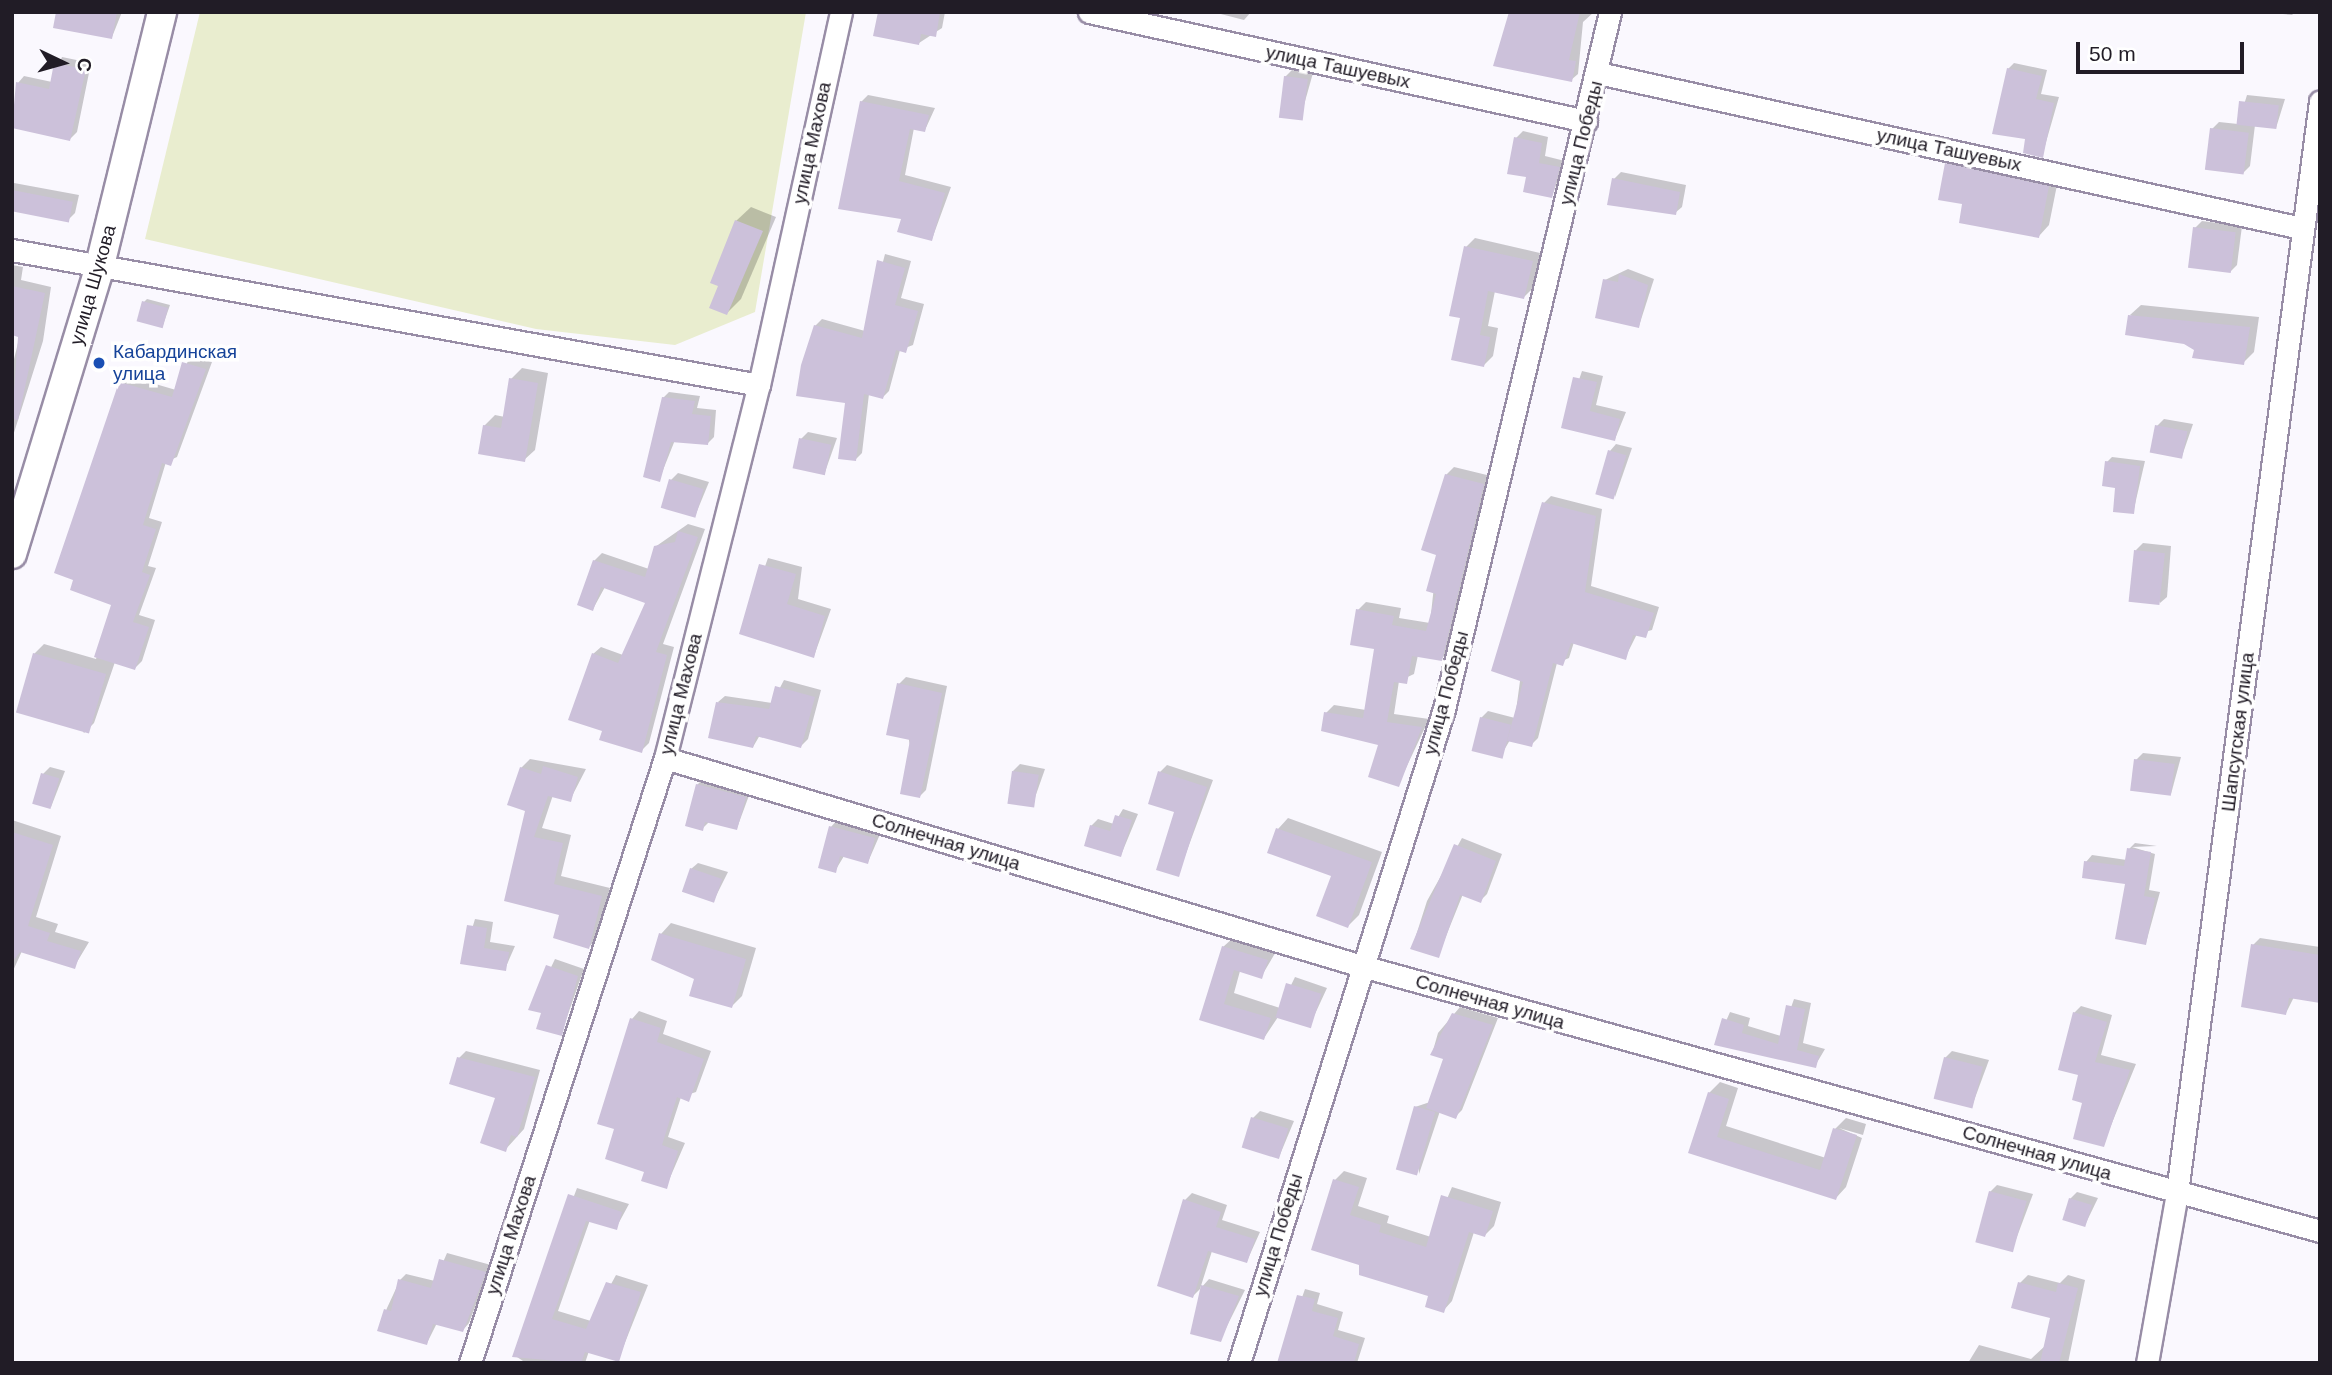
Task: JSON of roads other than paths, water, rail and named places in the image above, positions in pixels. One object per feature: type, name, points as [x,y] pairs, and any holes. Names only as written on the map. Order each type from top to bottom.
[{"type":"main road","name":"улица Шукова","points":[[12,554],[99,269],[162,12]]},
{"type":"street","name":"улица Махова","points":[[470,1363],[665,758],[759,385],[841,12]]},
{"type":"street","name":"улица Ташуевых","points":[[1088,12],[1586,121]]},
{"type":"street","name":"улица Победы","points":[[1239,1363],[1444,709],[1598,73],[1610,12]]},
{"type":"street","name":"улица Ташуевых","points":[[1598,73],[2301,228]]},
{"type":"street","name":"Шапсугская улица","points":[[2147,1363],[2177,1192],[2301,228],[2320,101]]},
{"type":"street","points":[[12,250],[99,269],[759,385]]},
{"type":"street","name":"Солнечная улица","points":[[665,758],[1362,966],[2320,1231]]},
{"type":"place","name":"Кабардинская улица","points":[[99,363]]}]
